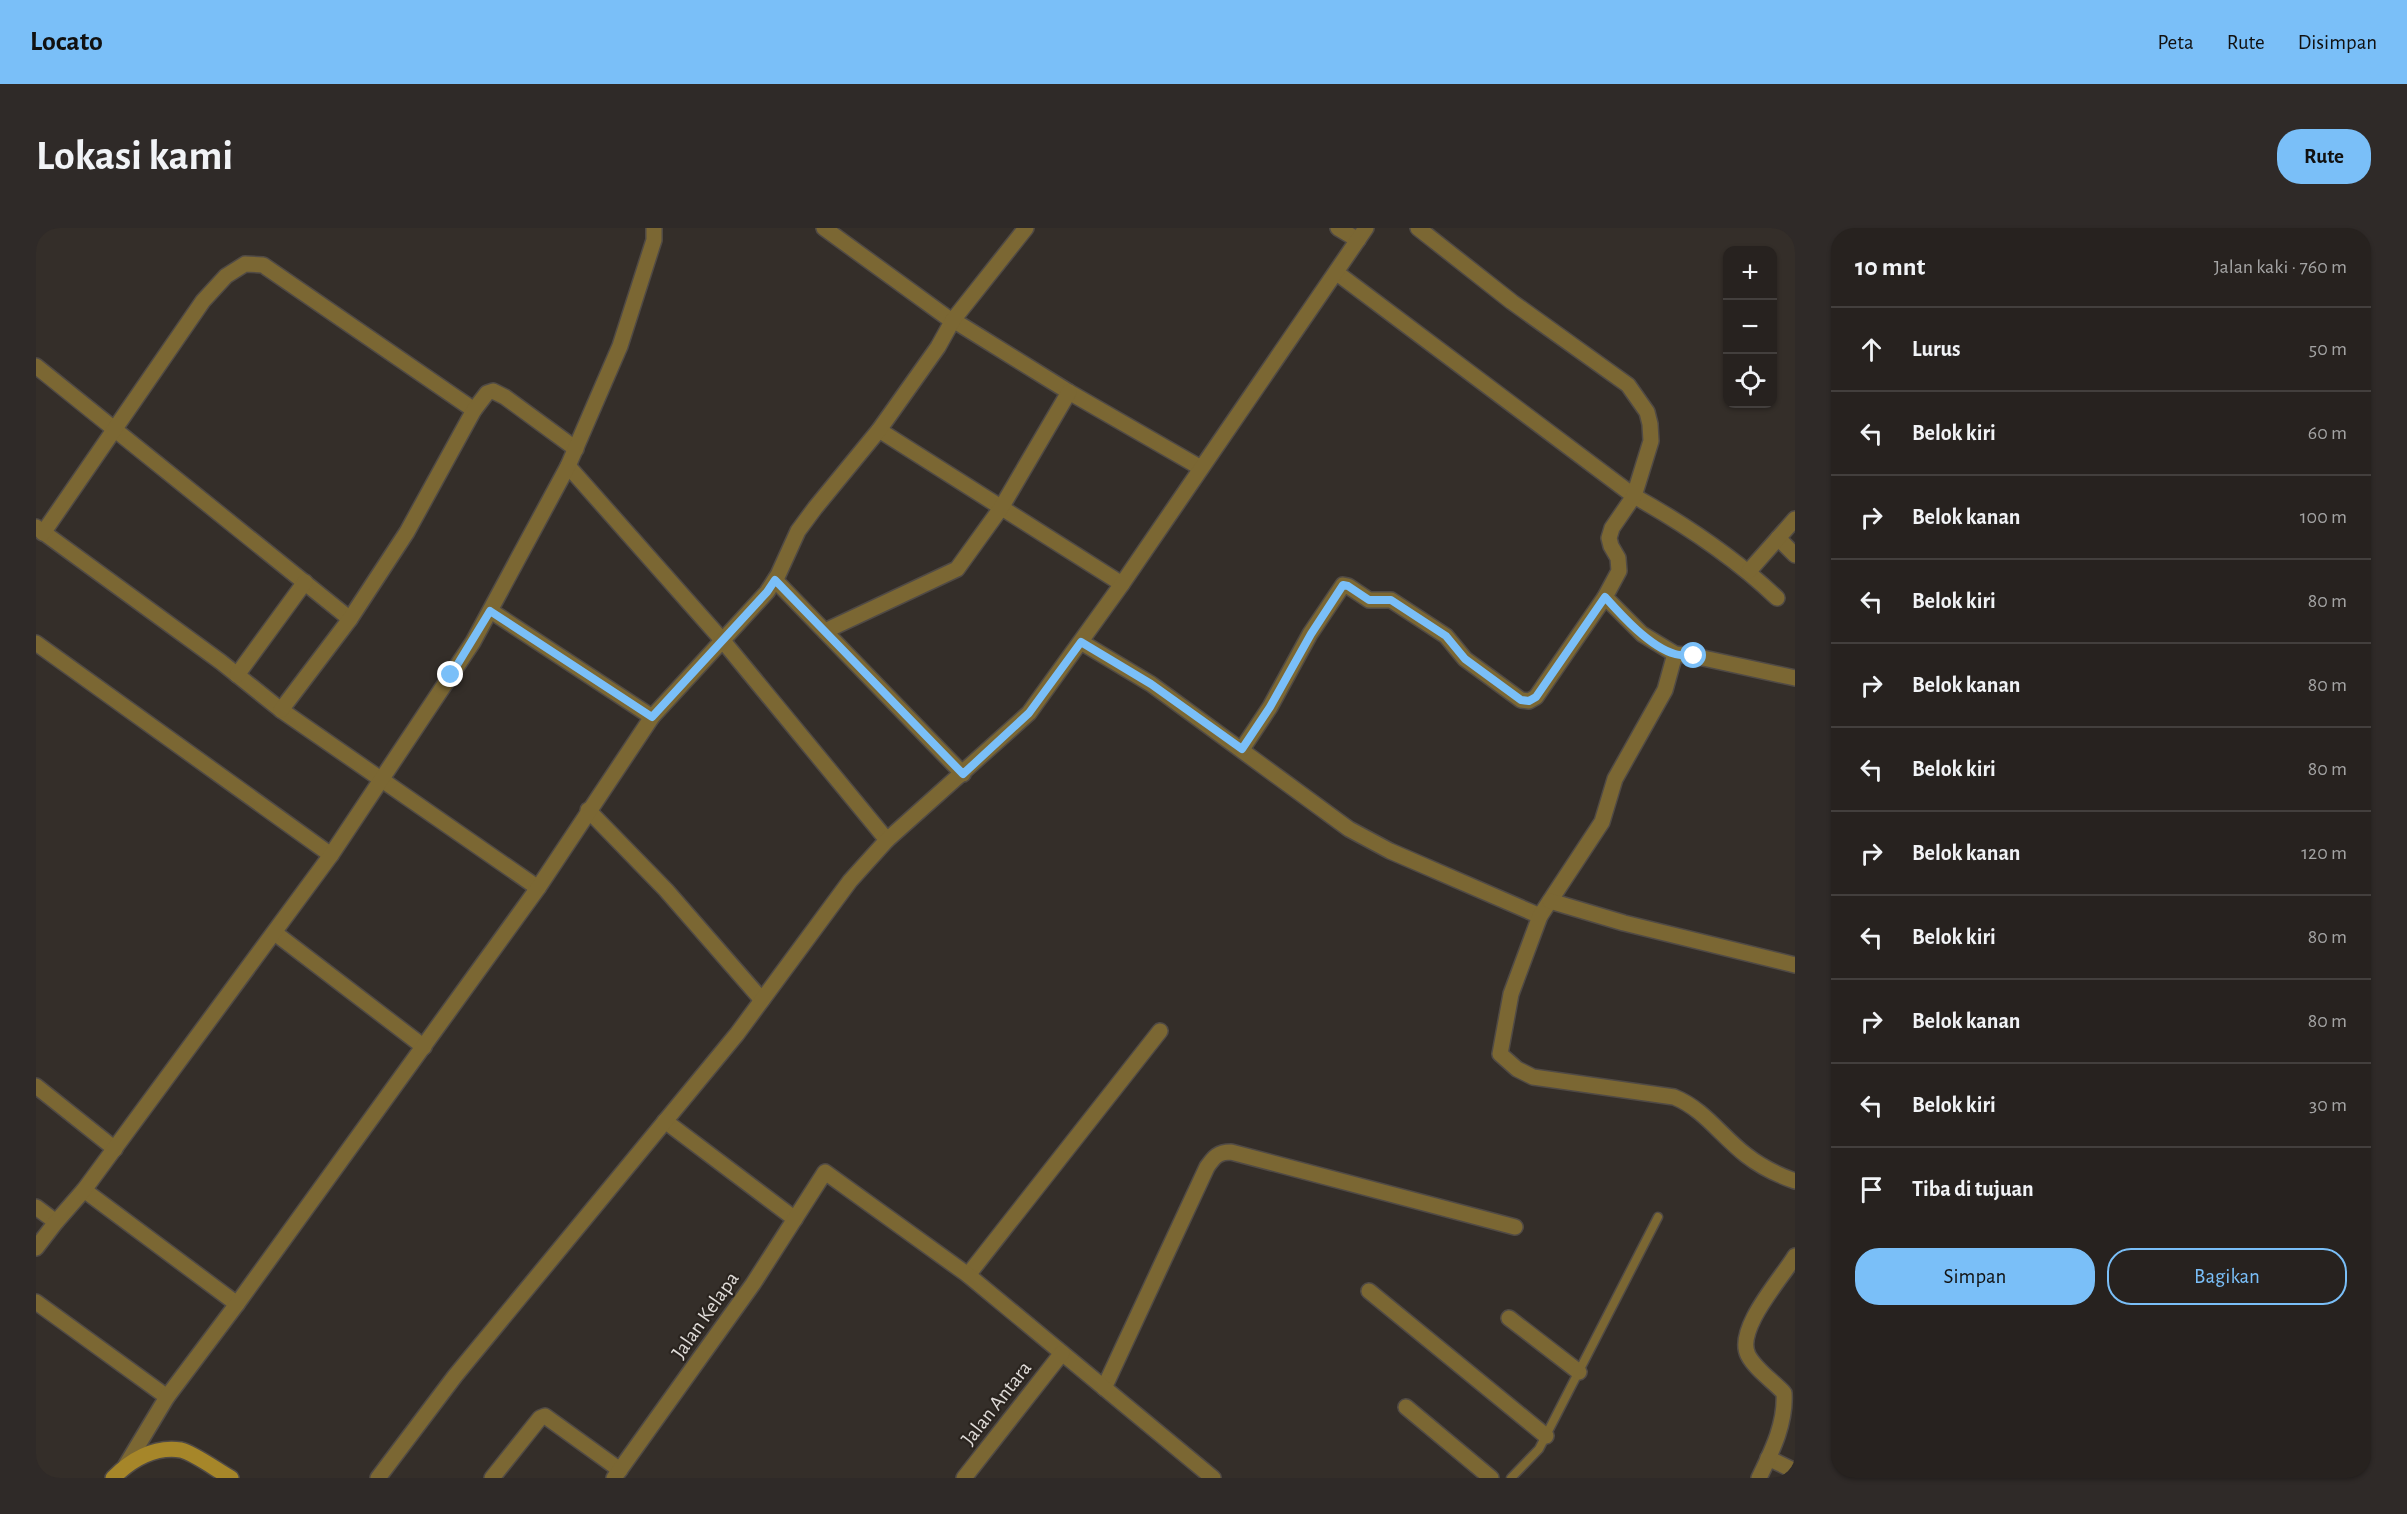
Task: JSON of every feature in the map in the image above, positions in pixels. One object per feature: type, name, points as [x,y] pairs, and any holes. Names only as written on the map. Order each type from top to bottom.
[{"type":"main road","points":[[113,1478],[126,1465],[142,1455],[163,1450],[182,1450],[231,1478]]},
{"type":"street","points":[[36,1248],[84,1190],[275,933],[331,855],[379,780],[461,662],[576,449],[620,346],[654,240],[654,228]]},
{"type":"street","points":[[824,228],[952,321],[1201,468]]},
{"type":"street","points":[[378,1478],[455,1376],[762,1000],[850,881],[887,840],[1029,713],[1122,584],[1362,234],[1338,228]]},
{"type":"street","points":[[1242,749],[1270,707],[1311,634],[1343,585],[1369,600],[1391,600],[1446,636],[1465,659],[1521,700],[1529,701],[1536,697],[1605,597],[1619,571],[1620,565],[1609,538],[1612,528],[1634,496],[1651,441],[1647,412],[1628,385],[1512,302],[1418,228]]},
{"type":"street","points":[[126,1465],[167,1397],[538,888],[652,717],[767,592],[804,524],[879,430],[938,347],[952,321],[1019,230]]},
{"type":"street","points":[[474,411],[263,265],[245,264],[226,276],[203,301],[40,530],[81,558],[281,710],[538,888]]},
{"type":"street","points":[[1336,273],[1634,496],[1668,515],[1749,571],[1777,598]]},
{"type":"street","points":[[36,366],[350,619]]},
{"type":"street","points":[[281,710],[350,619],[407,532],[474,411],[487,393],[493,391],[505,397],[576,449]]},
{"type":"street","points":[[825,631],[957,569],[1001,508],[1069,392]]},
{"type":"street","points":[[879,430],[1122,584]]},
{"type":"street","points":[[568,466],[723,641],[887,840]]},
{"type":"street","points":[[1749,571],[1795,519]]},
{"type":"street","points":[[1778,538],[1795,555]]},
{"type":"street","points":[[775,580],[963,774]]},
{"type":"street","points":[[237,675],[305,582]]},
{"type":"street","points":[[1605,597],[1642,634],[1675,654],[1795,678]]},
{"type":"street","points":[[490,611],[652,717]]},
{"type":"street","points":[[1081,642],[1151,684],[1349,829],[1400,856],[1540,916]]},
{"type":"street","points":[[37,646],[331,855]]},
{"type":"street","points":[[1675,654],[1665,690],[1615,779],[1602,822],[1540,916],[1511,994],[1500,1054],[1508,1062],[1533,1077],[1602,1089],[1674,1097],[1700,1113],[1745,1155],[1795,1181]]},
{"type":"street","points":[[588,810],[666,890],[762,1000]]},
{"type":"street","points":[[1550,901],[1624,923],[1795,965]]},
{"type":"street","points":[[275,933],[424,1047]]},
{"type":"street","points":[[1160,1031],[968,1275],[1213,1478]]},
{"type":"street","points":[[36,1086],[115,1149]]},
{"type":"street","points":[[665,1121],[795,1219]]},
{"type":"street","points":[[1104,1388],[1207,1167],[1213,1157],[1221,1152],[1231,1152],[1515,1227]]},
{"type":"street","name":"Jalan Kelapa","points":[[617,1474],[753,1284],[825,1172],[968,1275]]},
{"type":"street","points":[[84,1190],[237,1304]]},
{"type":"street","points":[[36,1207],[56,1222]]},
{"type":"street","points":[[1759,1478],[1780,1427],[1785,1404],[1784,1393],[1748,1355],[1745,1345],[1750,1325],[1795,1256]]},
{"type":"street","points":[[1369,1291],[1546,1436]]},
{"type":"street","points":[[36,1302],[167,1397]]},
{"type":"street","points":[[1509,1318],[1578,1372]]},
{"type":"street","name":"Jalan Antara","points":[[964,1478],[1062,1353]]},
{"type":"street","points":[[1406,1407],[1491,1478]]},
{"type":"street","points":[[1780,1427],[1795,1410]]},
{"type":"street","points":[[492,1478],[540,1418],[545,1416],[617,1474]]},
{"type":"street","points":[[1768,1458],[1795,1471]]},
{"type":"lane","points":[[1511,1478],[1539,1449],[1658,1217]]},
{"type":"route","points":[[451,675],[490,611],[652,717],[767,592],[775,580],[963,774],[1029,713],[1081,642],[1151,684],[1242,749],[1270,707],[1339,588],[1343,585],[1369,600],[1391,600],[1446,636],[1465,659],[1521,700],[1529,701],[1536,697],[1605,597],[1626,621],[1654,642],[1675,654],[1694,656]]}]
